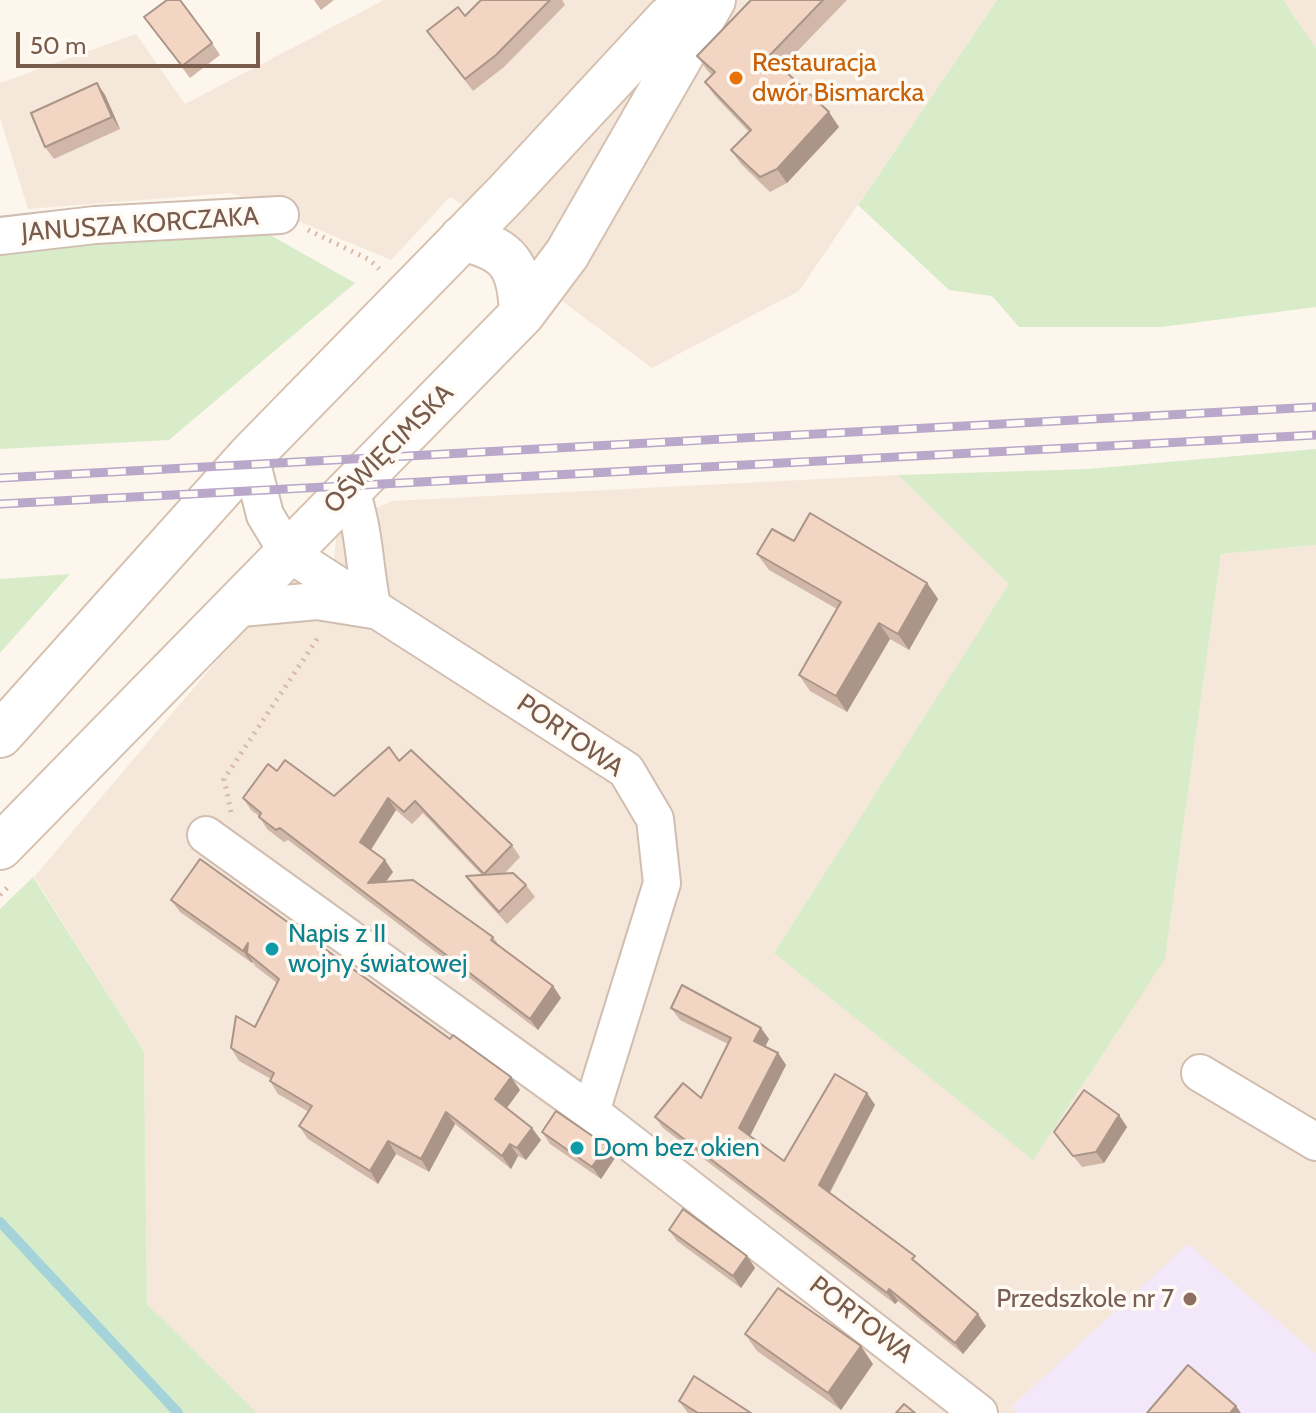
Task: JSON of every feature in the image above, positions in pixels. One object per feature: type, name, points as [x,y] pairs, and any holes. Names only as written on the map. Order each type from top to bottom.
[{"type":"main road","points":[[0,735],[250,456],[462,238],[668,19],[693,0]]},
{"type":"main road","name":"OŚWIĘCIMSKA","points":[[10,861],[230,609],[522,314],[567,254],[713,0]]},
{"type":"main road","points":[[462,238],[485,244],[510,261],[521,288],[522,314]]},
{"type":"street","name":"JANUSZA KORCZAKA","points":[[0,236],[95,225],[295,223]]},
{"type":"street","points":[[250,456],[265,515],[288,553]]},
{"type":"street","points":[[350,490],[357,509],[363,569],[373,610]]},
{"type":"street","name":"PORTOWA","points":[[288,553],[626,770],[655,819],[662,883],[591,1112]]},
{"type":"street","name":"PORTOWA","points":[[230,609],[317,601],[373,610]]},
{"type":"street","name":"PORTOWA","points":[[220,830],[979,1413]]},
{"type":"street","points":[[1200,1073],[1316,1142]]},
{"type":"path","points":[[295,223],[370,260],[386,275]]},
{"type":"path","points":[[220,830],[224,779],[322,630]]},
{"type":"path","points":[[0,895],[10,861]]},
{"type":"shaded area","points":[[384,0],[997,0],[799,291],[652,368],[551,293],[516,238],[450,197],[391,260],[231,193],[28,209],[0,118],[0,83],[136,34],[185,104]]},
{"type":"shaded area","points":[[1283,0],[1316,0],[1316,48]]},
{"type":"shaded area","points":[[898,475],[1010,584],[774,953],[1165,959],[1221,554],[1316,545],[1316,1413],[257,1413],[147,1304],[144,1051],[34,877],[279,587],[334,563],[337,525],[392,501]]},
{"type":"shaded area","name":"Przedszkole nr 7","points":[[1188,1244],[1316,1354],[1316,1413],[1017,1413],[1011,1407]]},
{"type":"green space","points":[[997,0],[1283,0],[1316,48],[1316,307],[1161,327],[1019,327],[992,296],[949,290],[858,205]]},
{"type":"green space","points":[[270,235],[355,283],[169,440],[0,449],[0,250]]},
{"type":"green space","points":[[1316,449],[1316,545],[1221,554],[1165,959],[1033,1160],[774,953],[1009,584],[898,475],[1088,469]]},
{"type":"green space","points":[[70,574],[0,653],[0,579]]},
{"type":"green space","points":[[33,877],[144,1051],[147,1304],[257,1413],[0,1413],[0,909]]},
{"type":"building","points":[[167,0],[180,0],[212,43],[182,66],[144,17]]},
{"type":"building","points":[[481,0],[550,0],[496,55],[465,79],[427,31],[458,7],[465,16]]},
{"type":"building","points":[[751,0],[823,0],[769,56],[829,112],[777,169],[760,177],[731,150],[751,130],[705,82],[715,72],[697,56]]},
{"type":"building","points":[[97,83],[112,117],[45,147],[31,113]]},
{"type":"building","points":[[810,513],[927,583],[898,634],[879,623],[836,696],[799,675],[841,602],[757,554],[772,529],[794,541]]},
{"type":"building","points":[[389,747],[399,761],[411,750],[512,845],[484,874],[415,801],[404,812],[388,798],[360,842],[385,860],[368,883],[413,880],[493,937],[491,940],[553,986],[530,1019],[280,828],[276,830],[259,817],[261,813],[243,798],[268,764],[277,771],[285,760],[334,796]]},
{"type":"building","points":[[200,859],[450,1039],[453,1035],[511,1077],[495,1099],[532,1128],[517,1148],[510,1144],[502,1156],[446,1112],[421,1159],[388,1141],[370,1171],[299,1126],[312,1106],[270,1081],[274,1073],[231,1048],[236,1016],[255,1027],[279,979],[247,953],[248,943],[243,951],[171,900]]},
{"type":"building","points":[[513,873],[526,885],[499,912],[466,876]]},
{"type":"building","points":[[682,985],[761,1028],[754,1041],[778,1053],[739,1128],[784,1161],[835,1074],[867,1093],[819,1185],[915,1256],[912,1259],[978,1314],[955,1343],[889,1289],[887,1293],[655,1117],[683,1083],[701,1098],[731,1038],[671,1008]]},
{"type":"building","points":[[1084,1090],[1119,1115],[1096,1152],[1073,1156],[1054,1132]]},
{"type":"building","points":[[556,1111],[607,1146],[592,1167],[542,1132]]},
{"type":"building","points":[[683,1209],[747,1256],[733,1276],[669,1230]]},
{"type":"building","points":[[778,1288],[861,1346],[828,1393],[745,1334]]},
{"type":"building","points":[[1188,1365],[1236,1406],[1230,1413],[1147,1413]]},
{"type":"building","points":[[694,1376],[751,1413],[698,1413],[679,1401]]},
{"type":"building","points":[[904,1404],[915,1413],[896,1413]]},
{"type":"waterway","points":[[0,1222],[178,1413]]},
{"type":"railway","points":[[0,478],[1316,407]]},
{"type":"railway","points":[[0,504],[1316,435]]},
{"type":"place","name":"Restauracja dwór Bismarcka","points":[[736,78]]},
{"type":"place","name":"Napis z II wojny światowej","points":[[272,949]]},
{"type":"place","name":"Dom bez okien","points":[[577,1148]]},
{"type":"place","name":"Przedszkole nr 7","points":[[1190,1299]]}]
